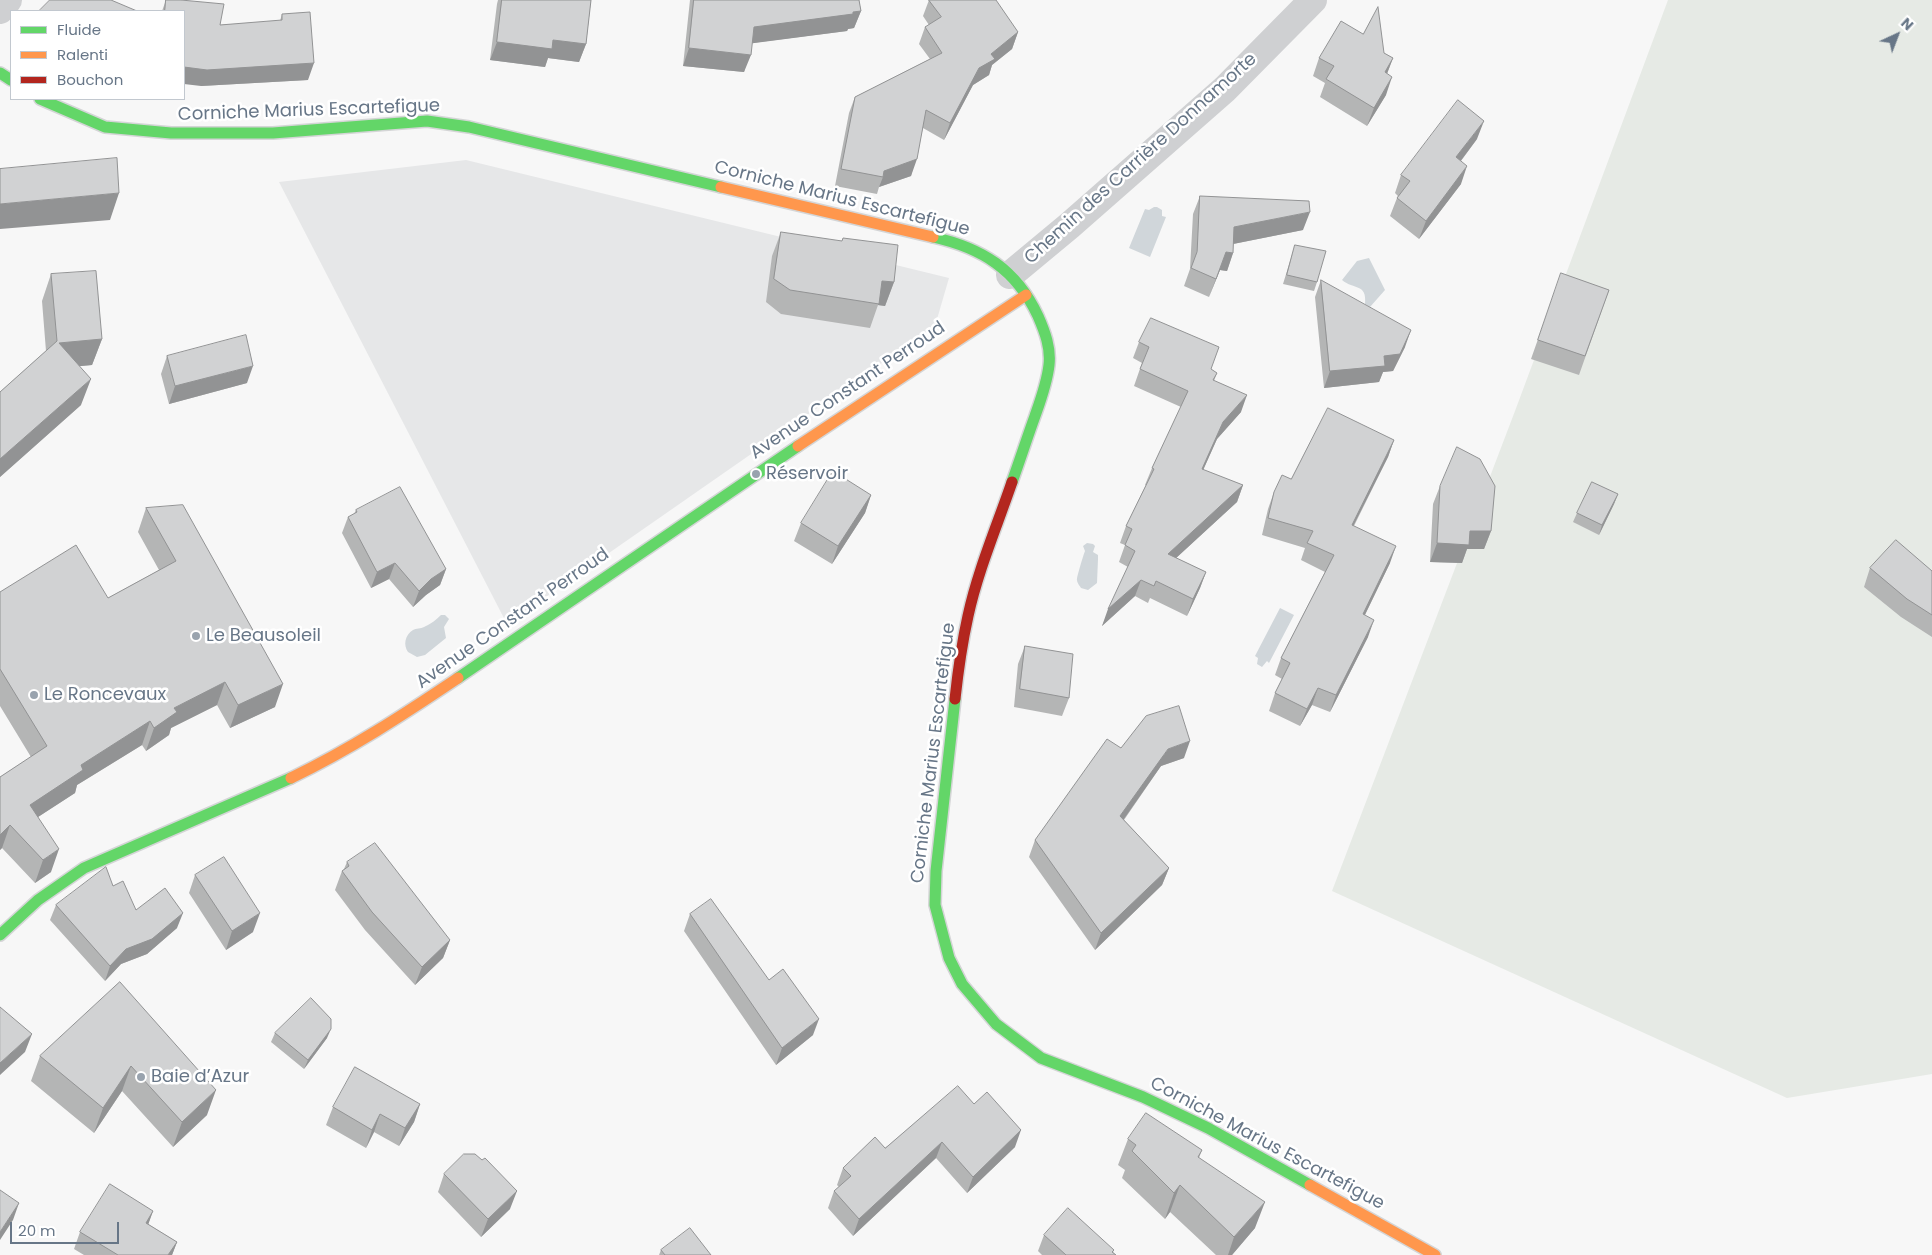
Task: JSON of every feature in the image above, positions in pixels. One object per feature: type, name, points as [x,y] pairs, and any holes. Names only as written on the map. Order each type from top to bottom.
[{"type":"main road","name":"Corniche Marius Escartefigue","points":[[42,100],[104,127],[171,133],[273,133],[427,121],[470,127],[951,241],[976,250],[994,260],[1018,285],[1037,312],[1049,350],[1049,367],[1043,393],[981,571],[968,615],[959,663],[936,871],[935,905],[949,958],[962,984],[996,1024],[1041,1058],[1082,1076],[1137,1094],[1208,1128],[1435,1255]]},
{"type":"main road","name":"Avenue Constant Perroud","points":[[0,935],[38,900],[84,868],[275,786],[334,756],[392,723],[756,474],[1018,285]]},
{"type":"street","points":[[0,10],[8,0]]},
{"type":"street","name":"Chemin des Carrière Donnamorte","points":[[1018,285],[1070,226],[1225,89],[1313,0]]},
{"type":"shaded area","points":[[1668,0],[1932,0],[1932,1074],[1787,1098],[1332,891],[1515,411]]},
{"type":"shaded area","points":[[466,160],[949,278],[935,326],[507,624],[279,182]]},
{"type":"shaded area","points":[[1154,207],[1162,210],[1162,216],[1166,217],[1150,257],[1129,248],[1145,209],[1149,210]]},
{"type":"shaded area","points":[[1369,258],[1385,290],[1370,307],[1365,304],[1362,290],[1342,280],[1357,261]]},
{"type":"shaded area","points":[[1087,543],[1095,546],[1093,552],[1098,555],[1097,583],[1088,590],[1081,588],[1077,580],[1085,551],[1083,546]]},
{"type":"shaded area","points":[[1280,608],[1294,615],[1269,663],[1267,661],[1262,667],[1257,664],[1258,658],[1255,656]]},
{"type":"shaded area","points":[[441,615],[445,615],[449,619],[444,627],[446,638],[425,655],[417,657],[408,652],[405,643],[410,632],[429,625]]},
{"type":"building","points":[[50,0],[111,0],[135,10],[40,10]]},
{"type":"building","points":[[166,0],[224,4],[220,25],[282,20],[282,14],[310,12],[314,63],[207,70],[185,67],[185,10],[165,10]]},
{"type":"building","points":[[502,0],[591,0],[586,44],[553,40],[552,49],[497,42]]},
{"type":"building","points":[[694,0],[859,0],[861,11],[853,12],[853,14],[754,27],[751,55],[689,48]]},
{"type":"building","points":[[929,0],[996,0],[1018,32],[991,54],[995,59],[979,68],[950,123],[926,110],[917,159],[884,171],[883,177],[841,169],[855,97],[942,53],[925,27],[941,17]]},
{"type":"building","points":[[1378,7],[1384,53],[1393,58],[1385,72],[1392,77],[1374,108],[1326,79],[1334,66],[1319,58],[1341,21],[1363,34]]},
{"type":"building","points":[[1458,100],[1484,121],[1456,157],[1467,166],[1426,221],[1397,198],[1410,181],[1401,175]]},
{"type":"building","points":[[117,158],[119,193],[0,204],[0,169]]},
{"type":"building","points":[[1200,196],[1309,201],[1310,212],[1234,227],[1233,253],[1226,252],[1216,279],[1191,268],[1197,252]]},
{"type":"building","points":[[781,232],[842,241],[843,238],[898,245],[894,282],[882,281],[879,304],[790,290],[774,279]]},
{"type":"building","points":[[1295,245],[1326,251],[1317,282],[1287,275]]},
{"type":"building","points":[[96,271],[102,339],[59,343],[91,379],[0,459],[0,392],[57,341],[51,274]]},
{"type":"building","points":[[1561,273],[1609,290],[1585,356],[1538,340]]},
{"type":"building","points":[[1321,280],[1411,330],[1400,354],[1384,356],[1385,366],[1330,371]]},
{"type":"building","points":[[1151,318],[1219,347],[1211,369],[1217,373],[1213,380],[1247,395],[1223,422],[1202,469],[1243,485],[1168,554],[1206,572],[1193,599],[1156,581],[1154,586],[1141,580],[1108,609],[1135,551],[1125,545],[1132,529],[1126,526],[1154,469],[1152,468],[1188,391],[1140,369],[1149,347],[1139,342]]},
{"type":"building","points":[[246,335],[253,366],[175,386],[167,356]]},
{"type":"building","points":[[1328,408],[1394,440],[1352,525],[1396,546],[1363,614],[1374,620],[1336,695],[1318,688],[1307,709],[1275,693],[1290,663],[1281,658],[1334,555],[1307,543],[1313,531],[1268,518],[1274,492],[1282,475],[1291,479]]},
{"type":"building","points":[[1457,447],[1480,459],[1495,486],[1491,531],[1470,531],[1469,545],[1437,543],[1440,486]]},
{"type":"building","points":[[833,471],[871,495],[838,546],[801,523]]},
{"type":"building","points":[[1592,482],[1618,494],[1602,525],[1577,513]]},
{"type":"building","points":[[400,487],[446,569],[431,579],[419,591],[395,563],[377,572],[348,517],[357,512],[356,510]]},
{"type":"building","points":[[183,505],[283,684],[238,705],[225,682],[174,708],[177,712],[154,728],[150,721],[81,765],[83,770],[30,805],[59,849],[43,860],[10,825],[0,835],[0,777],[47,746],[0,669],[0,592],[76,545],[108,598],[176,561],[146,508]]},
{"type":"building","points":[[1896,540],[1932,571],[1932,615],[1907,599],[1870,568]]},
{"type":"building","points":[[1025,646],[1073,654],[1069,698],[1020,689]]},
{"type":"building","points":[[1179,706],[1190,741],[1168,749],[1120,816],[1169,868],[1101,933],[1035,840],[1107,739],[1121,748],[1146,716]]},
{"type":"building","points":[[375,843],[450,940],[422,967],[372,912],[342,871],[349,866],[347,862]]},
{"type":"building","points":[[224,857],[260,913],[232,931],[195,875]]},
{"type":"building","points":[[106,867],[113,886],[123,881],[136,910],[165,888],[183,913],[152,939],[126,949],[110,966],[56,905]]},
{"type":"building","points":[[711,899],[769,980],[783,969],[819,1019],[782,1048],[690,914]]},
{"type":"building","points":[[120,982],[216,1090],[182,1122],[131,1066],[103,1108],[40,1056]]},
{"type":"building","points":[[311,998],[331,1019],[331,1029],[308,1060],[275,1033]]},
{"type":"building","points":[[0,1007],[32,1034],[0,1063]]},
{"type":"building","points":[[355,1067],[420,1104],[405,1128],[380,1114],[372,1130],[333,1107]]},
{"type":"building","points":[[958,1086],[974,1104],[987,1092],[1021,1130],[973,1177],[942,1142],[859,1219],[834,1191],[851,1176],[843,1168],[875,1137],[885,1148]]},
{"type":"building","points":[[1146,1113],[1202,1150],[1198,1157],[1265,1202],[1234,1237],[1180,1185],[1174,1193],[1132,1151],[1136,1145],[1128,1139]]},
{"type":"building","points":[[464,1154],[475,1154],[482,1160],[485,1158],[517,1191],[488,1219],[444,1174]]},
{"type":"building","points":[[110,1184],[153,1211],[146,1223],[177,1242],[168,1255],[118,1255],[80,1232]]},
{"type":"building","points":[[0,1190],[19,1203],[0,1232]]},
{"type":"building","points":[[1068,1208],[1114,1250],[1112,1252],[1116,1255],[1066,1255],[1044,1235]]},
{"type":"building","points":[[690,1228],[711,1255],[665,1255],[661,1250]]},
{"type":"traffic: fast","points":[[0,73],[10,79]]},
{"type":"traffic: fast","points":[[42,100],[105,127],[171,133],[273,133],[427,121],[469,127],[721,187]]},
{"type":"traffic: fast","points":[[933,237],[967,247],[982,254],[1008,273],[1029,300],[1045,334],[1049,359],[1047,378],[1012,482]]},
{"type":"traffic: fast","points":[[458,678],[798,446]]},
{"type":"traffic: fast","points":[[955,699],[936,871],[935,905],[949,958],[962,984],[996,1024],[1041,1058],[1143,1097],[1208,1128],[1310,1185]]},
{"type":"traffic: fast","points":[[0,935],[38,900],[84,868],[291,778]]},
{"type":"traffic: slow","points":[[721,187],[933,237]]},
{"type":"traffic: slow","points":[[798,446],[1026,295]]},
{"type":"traffic: slow","points":[[291,778],[376,731],[458,678]]},
{"type":"traffic: slow","points":[[1310,1185],[1435,1255]]},
{"type":"traffic: jam","points":[[955,699],[962,647],[972,599],[982,565],[1012,482]]},
{"type":"place","name":"Réservoir","points":[[756,474]]},
{"type":"place","name":"Le Beausoleil","points":[[196,636]]},
{"type":"place","name":"Le Roncevaux","points":[[34,695]]},
{"type":"place","name":"Baie d’Azur","points":[[141,1077]]}]
